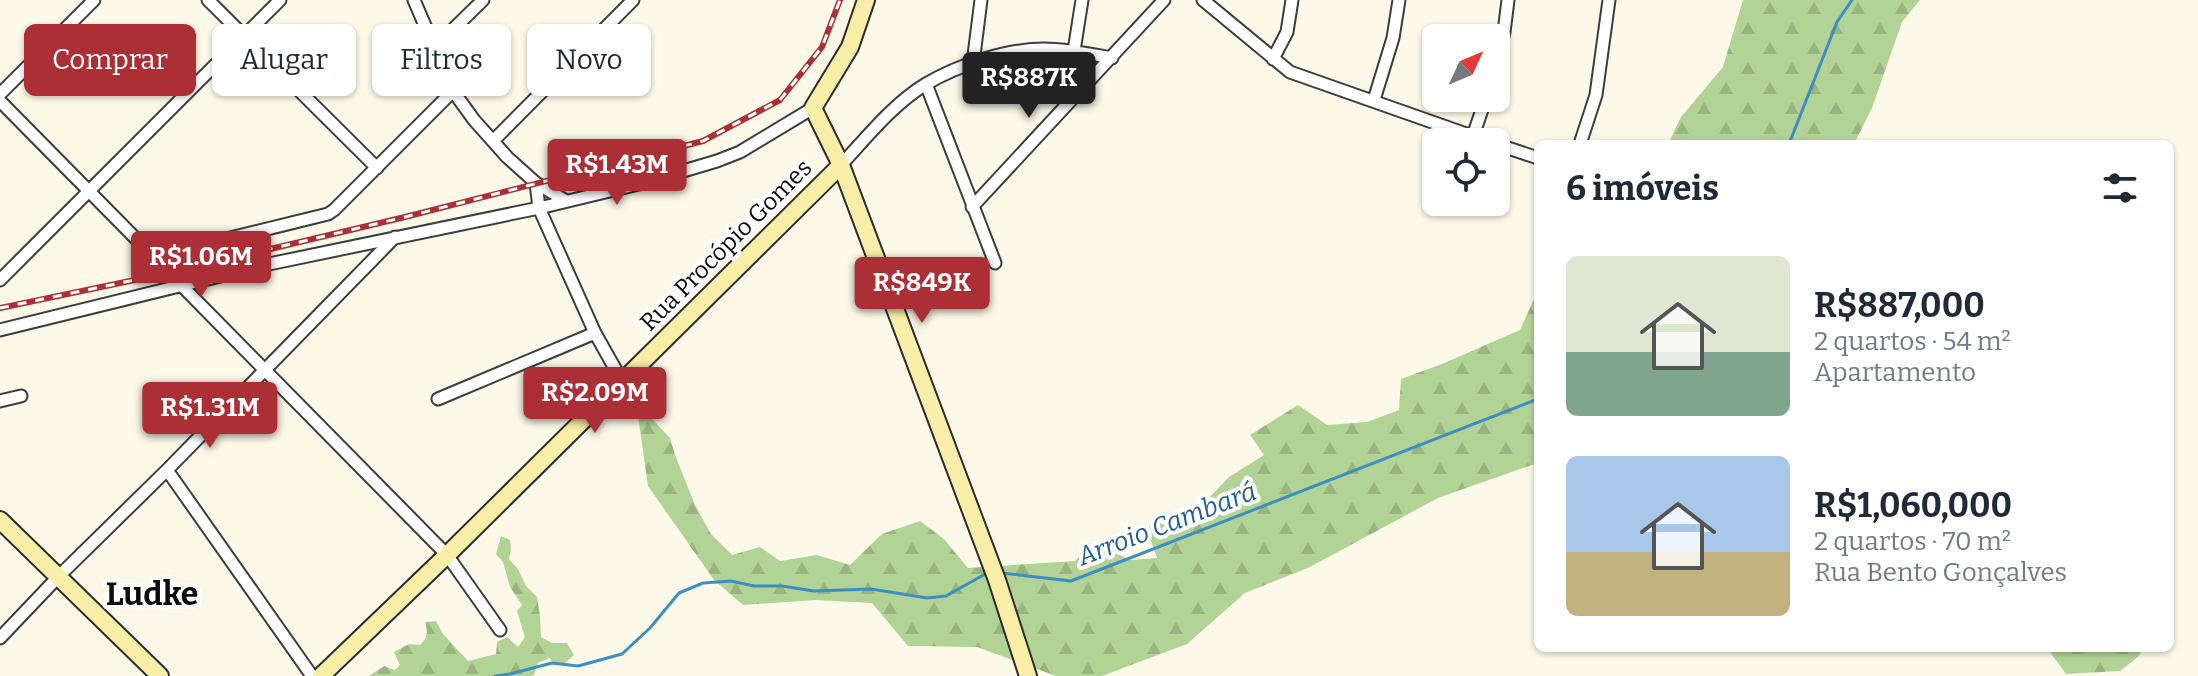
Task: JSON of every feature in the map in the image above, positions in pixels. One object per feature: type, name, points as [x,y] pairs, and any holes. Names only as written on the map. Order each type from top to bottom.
[{"type":"street","points":[[0,94],[94,0]]},
{"type":"street","points":[[208,0],[232,24]]},
{"type":"street","points":[[256,24],[280,0]]},
{"type":"street","points":[[414,0],[425,24]]},
{"type":"street","points":[[458,24],[483,0]]},
{"type":"street","points":[[493,141],[633,0]]},
{"type":"street","points":[[0,330],[310,255],[539,208],[717,161],[759,141],[813,108],[850,47],[866,0]]},
{"type":"street","points":[[973,63],[981,0]]},
{"type":"street","points":[[1074,51],[1082,0]]},
{"type":"street","points":[[972,207],[1164,0]]},
{"type":"street","points":[[1203,0],[1290,72],[1451,128]]},
{"type":"street","points":[[1273,59],[1287,32],[1292,0]]},
{"type":"street","points":[[1374,100],[1393,38],[1399,0]]},
{"type":"street","points":[[1505,24],[1508,0]]},
{"type":"street","points":[[1581,140],[1596,95],[1609,0]]},
{"type":"street","name":"Rua Procópio Gomes","points":[[321,676],[447,555],[892,112],[926,84],[973,63],[1019,51],[1074,51],[1112,58]]},
{"type":"street","points":[[0,280],[212,68]]},
{"type":"street","points":[[926,84],[995,263]]},
{"type":"street","points":[[304,96],[377,168]]},
{"type":"street","points":[[0,101],[149,252],[165,254],[328,214],[448,96]]},
{"type":"street","points":[[457,96],[493,141],[536,183],[566,201]]},
{"type":"street","points":[[813,108],[841,165],[997,580],[1024,674]]},
{"type":"street","points":[[1510,149],[1534,157]]},
{"type":"street","points":[[536,183],[539,208],[595,333],[622,381]]},
{"type":"street","points":[[0,638],[395,237]]},
{"type":"street","points":[[182,286],[447,555],[500,630]]},
{"type":"street","points":[[438,399],[595,333]]},
{"type":"street","points":[[0,401],[21,396]]},
{"type":"street","points":[[167,470],[312,676]]},
{"type":"street","points":[[0,520],[160,676]]},
{"type":"green space","points":[[1743,0],[1920,0],[1902,22],[1872,108],[1856,140],[1670,140],[1681,117],[1723,67]]},
{"type":"green space","points":[[1534,299],[1534,465],[1438,498],[1310,567],[1245,593],[1187,644],[1102,676],[1056,676],[977,647],[908,646],[872,603],[815,600],[743,605],[714,580],[648,486],[636,402],[670,438],[695,505],[711,534],[732,555],[760,547],[780,561],[817,555],[850,565],[882,534],[920,521],[944,539],[968,568],[1075,561],[1091,543],[1131,560],[1157,558],[1147,530],[1158,514],[1183,513],[1204,503],[1229,477],[1264,455],[1250,435],[1298,405],[1327,425],[1367,422],[1399,410],[1401,379],[1520,330]]},
{"type":"green space","points":[[501,536],[510,540],[509,559],[537,597],[541,637],[552,643],[567,643],[574,655],[557,665],[549,658],[538,663],[534,675],[530,676],[369,676],[384,666],[395,670],[400,665],[394,652],[409,644],[420,645],[427,634],[425,622],[436,621],[443,634],[468,661],[496,654],[497,642],[507,637],[518,647],[525,637],[517,611],[522,605],[510,587],[503,562],[496,554]]},
{"type":"green space","points":[[2050,652],[2141,652],[2120,671],[2066,674]]},
{"type":"waterway","name":"Arroio Cambará","points":[[1791,140],[1837,22],[1852,0]]},
{"type":"waterway","name":"Arroio Cambará","points":[[1002,573],[1071,581],[1534,401]]},
{"type":"waterway","name":"Arroio Cambará","points":[[495,676],[552,663],[578,666],[622,654],[650,628],[679,593],[703,583],[731,581],[814,591],[871,589],[927,598],[946,596],[987,573]]},
{"type":"railway","points":[[0,308],[173,272],[405,217],[703,141],[780,100],[822,47],[840,0]]},
{"type":"district","name":"Ludke","points":[[152,594]]}]
